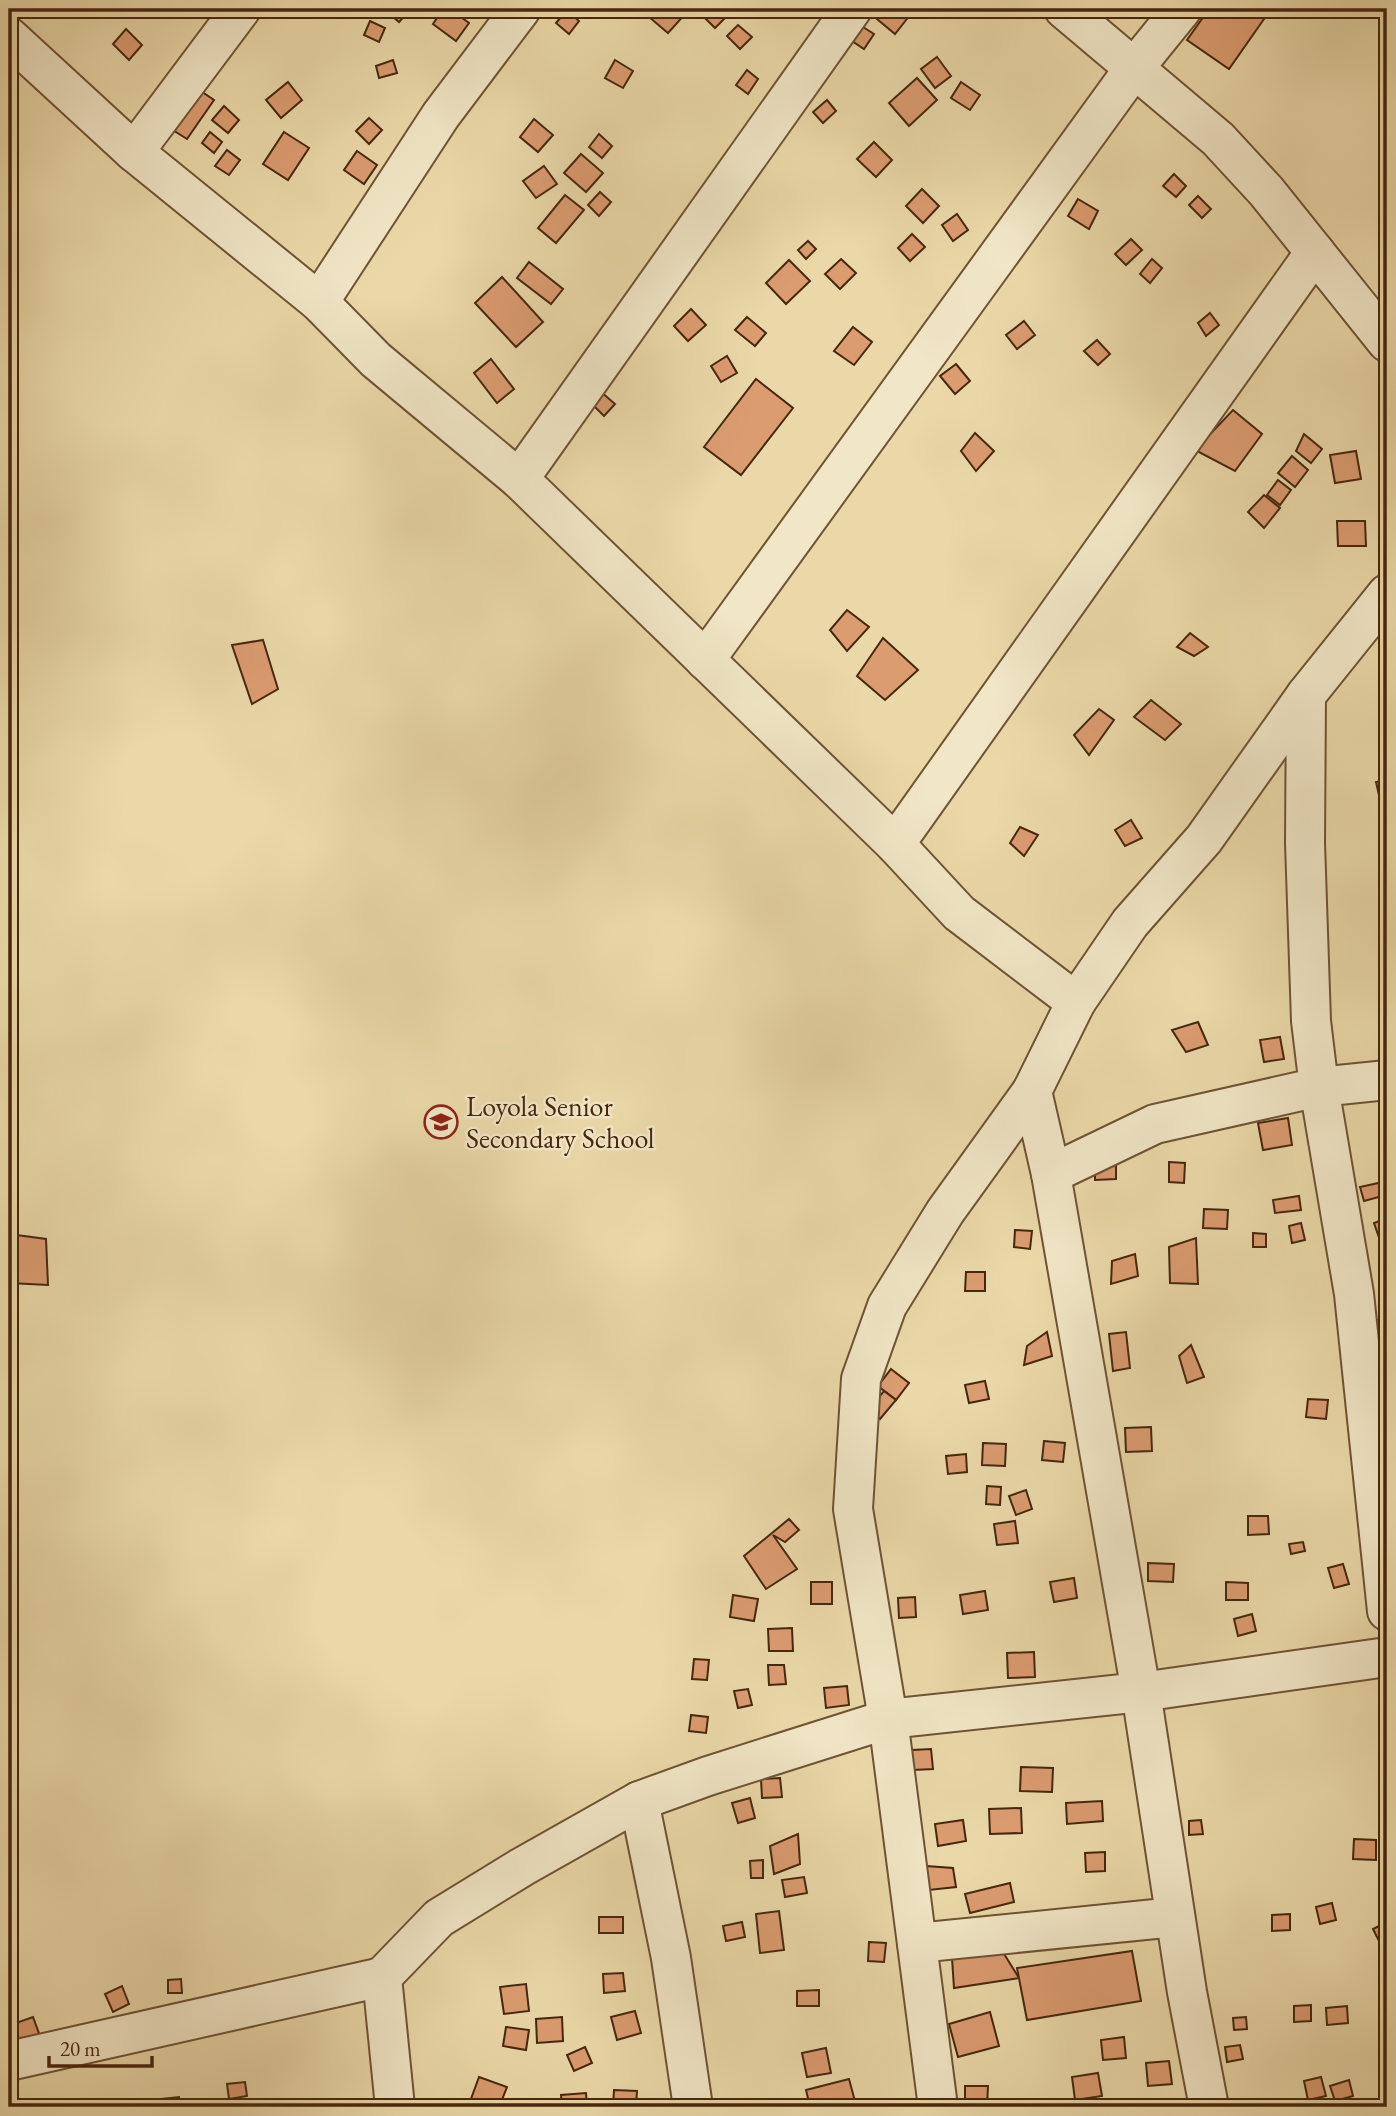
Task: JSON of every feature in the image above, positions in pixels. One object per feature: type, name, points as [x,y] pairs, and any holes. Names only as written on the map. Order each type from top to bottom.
[{"type":"street","points":[[134,152],[241,9]]},
{"type":"street","points":[[319,302],[441,115],[522,9]]},
{"type":"street","points":[[519,479],[852,9]]},
{"type":"street","points":[[1064,9],[1218,139],[1266,191],[1387,342]]},
{"type":"street","points":[[705,660],[1135,68],[1182,9]]},
{"type":"street","points":[[9,37],[134,152],[319,302],[376,360],[519,479],[895,844],[959,913],[1076,1002]]},
{"type":"street","points":[[895,844],[1315,252]]},
{"type":"street","points":[[938,2107],[888,1718],[853,1509],[861,1379],[887,1306],[945,1212],[1032,1091],[1076,1002],[1130,923],[1203,839],[1306,695],[1387,594]]},
{"type":"street","points":[[1306,695],[1305,843],[1311,1021],[1319,1087],[1354,1294],[1387,1611]]},
{"type":"street","points":[[1051,1174],[1155,1124],[1319,1087],[1387,1080]]},
{"type":"street","points":[[1032,1091],[1051,1174],[1209,2107]]},
{"type":"street","points":[[9,2061],[382,1977],[439,1918],[522,1867],[639,1801],[888,1718],[1140,1692],[1387,1657]]},
{"type":"street","points":[[639,1801],[671,1958],[693,2107]]},
{"type":"street","points":[[916,1943],[1175,1917]]},
{"type":"street","points":[[382,1977],[395,2107]]},
{"type":"building","points":[[384,9],[411,9],[399,22]]},
{"type":"building","points":[[443,9],[450,9],[469,23],[456,41],[433,24]]},
{"type":"building","points":[[656,9],[683,9],[687,12],[668,33],[649,17]]},
{"type":"building","points":[[703,9],[734,9],[715,28],[699,12]]},
{"type":"building","points":[[885,9],[903,9],[910,15],[895,34],[877,19]]},
{"type":"building","points":[[1209,9],[1271,9],[1229,69],[1187,40]]},
{"type":"building","points":[[567,10],[579,21],[569,34],[556,23]]},
{"type":"building","points":[[370,21],[385,28],[379,42],[364,35]]},
{"type":"building","points":[[738,25],[752,37],[740,49],[727,36]]},
{"type":"building","points":[[863,27],[874,34],[864,49],[852,41]]},
{"type":"building","points":[[126,29],[142,45],[129,60],[113,44]]},
{"type":"building","points":[[937,57],[951,76],[935,88],[921,69]]},
{"type":"building","points":[[393,60],[397,73],[379,78],[376,66]]},
{"type":"building","points":[[615,60],[633,71],[623,88],[605,78]]},
{"type":"building","points":[[747,70],[758,79],[748,94],[736,85]]},
{"type":"building","points":[[917,78],[937,100],[909,126],[889,103]]},
{"type":"building","points":[[288,82],[302,100],[281,118],[266,100]]},
{"type":"building","points":[[961,82],[980,95],[970,110],[951,98]]},
{"type":"building","points":[[195,87],[214,100],[187,139],[168,127]]},
{"type":"building","points":[[827,100],[836,111],[823,123],[813,112]]},
{"type":"building","points":[[224,106],[239,120],[228,133],[212,120]]},
{"type":"building","points":[[369,118],[382,130],[369,144],[356,131]]},
{"type":"building","points":[[534,119],[553,135],[538,152],[520,137]]},
{"type":"building","points":[[210,132],[222,142],[214,153],[202,143]]},
{"type":"building","points":[[284,132],[309,148],[288,180],[263,164]]},
{"type":"building","points":[[599,134],[612,146],[602,158],[589,147]]},
{"type":"building","points":[[874,142],[892,160],[876,177],[857,159]]},
{"type":"building","points":[[227,150],[240,160],[229,175],[215,166]]},
{"type":"building","points":[[357,151],[377,165],[364,184],[344,170]]},
{"type":"building","points":[[581,154],[603,173],[586,192],[564,173]]},
{"type":"building","points":[[544,166],[557,184],[536,198],[523,181]]},
{"type":"building","points":[[1174,174],[1186,186],[1176,197],[1163,186]]},
{"type":"building","points":[[922,189],[939,206],[923,223],[906,206]]},
{"type":"building","points":[[600,192],[611,202],[599,216],[588,205]]},
{"type":"building","points":[[565,195],[584,210],[556,243],[538,228]]},
{"type":"building","points":[[1198,196],[1211,209],[1202,218],[1189,205]]},
{"type":"building","points":[[1078,199],[1098,211],[1089,229],[1068,216]]},
{"type":"building","points":[[957,214],[968,230],[953,241],[942,225]]},
{"type":"building","points":[[912,234],[925,247],[910,261],[898,248]]},
{"type":"building","points":[[1131,239],[1142,250],[1126,265],[1115,254]]},
{"type":"building","points":[[808,241],[816,249],[806,259],[798,250]]},
{"type":"building","points":[[841,259],[856,273],[840,289],[825,274]]},
{"type":"building","points":[[1152,259],[1162,268],[1150,283],[1140,274]]},
{"type":"building","points":[[789,260],[810,281],[786,304],[766,283]]},
{"type":"building","points":[[529,262],[563,289],[551,304],[517,278]]},
{"type":"building","points":[[502,277],[543,322],[516,347],[475,303]]},
{"type":"building","points":[[691,309],[706,325],[688,341],[674,326]]},
{"type":"building","points":[[1210,313],[1219,325],[1206,336],[1198,323]]},
{"type":"building","points":[[747,317],[766,333],[755,346],[735,330]]},
{"type":"building","points":[[1024,321],[1035,335],[1017,349],[1006,335]]},
{"type":"building","points":[[853,327],[872,342],[854,365],[834,351]]},
{"type":"building","points":[[1097,340],[1110,354],[1098,365],[1084,351]]},
{"type":"building","points":[[727,356],[737,373],[721,382],[711,366]]},
{"type":"building","points":[[491,359],[514,389],[497,403],[474,373]]},
{"type":"building","points":[[956,364],[970,381],[955,394],[940,376]]},
{"type":"building","points":[[756,379],[793,408],[741,475],[704,447]]},
{"type":"building","points":[[600,391],[615,404],[604,416],[591,403]]},
{"type":"building","points":[[1233,410],[1262,434],[1235,471],[1195,450]]},
{"type":"building","points":[[975,433],[994,451],[976,471],[961,451]]},
{"type":"building","points":[[1304,434],[1322,449],[1311,463],[1296,451]]},
{"type":"building","points":[[1356,451],[1361,479],[1335,483],[1330,455]]},
{"type":"building","points":[[1292,456],[1308,470],[1295,487],[1278,473]]},
{"type":"building","points":[[1278,480],[1291,490],[1280,505],[1267,495]]},
{"type":"building","points":[[1264,495],[1280,508],[1264,528],[1248,512]]},
{"type":"building","points":[[1337,521],[1365,521],[1366,546],[1338,546]]},
{"type":"building","points":[[847,610],[869,627],[847,651],[830,630]]},
{"type":"building","points":[[1190,633],[1208,647],[1194,656],[1177,647]]},
{"type":"building","points":[[883,638],[918,670],[885,700],[857,676]]},
{"type":"building","points":[[263,640],[278,689],[252,704],[232,645]]},
{"type":"building","points":[[1151,700],[1181,724],[1165,740],[1134,717]]},
{"type":"building","points":[[1099,709],[1114,720],[1089,755],[1074,735]]},
{"type":"building","points":[[1387,780],[1387,807],[1382,808],[1376,782]]},
{"type":"building","points":[[1131,820],[1142,838],[1125,846],[1115,830]]},
{"type":"building","points":[[1020,827],[1038,835],[1024,856],[1010,843]]},
{"type":"building","points":[[1198,1022],[1208,1045],[1186,1052],[1172,1030]]},
{"type":"building","points":[[1280,1037],[1284,1059],[1264,1062],[1260,1040]]},
{"type":"building","points":[[1288,1118],[1292,1145],[1263,1150],[1258,1123]]},
{"type":"building","points":[[1116,1161],[1116,1179],[1095,1180],[1095,1162]]},
{"type":"building","points":[[1169,1162],[1185,1163],[1184,1183],[1169,1182]]},
{"type":"building","points":[[1383,1182],[1386,1195],[1364,1201],[1360,1187]]},
{"type":"building","points":[[1299,1196],[1301,1210],[1275,1213],[1273,1200]]},
{"type":"building","points":[[1204,1209],[1228,1210],[1227,1229],[1203,1228]]},
{"type":"building","points":[[1387,1218],[1387,1248],[1383,1249],[1374,1223]]},
{"type":"building","points":[[1301,1223],[1305,1240],[1292,1243],[1289,1226]]},
{"type":"building","points":[[1015,1230],[1032,1231],[1030,1249],[1014,1247]]},
{"type":"building","points":[[1253,1233],[1266,1234],[1266,1247],[1253,1247]]},
{"type":"building","points":[[9,1234],[46,1239],[48,1285],[9,1283]]},
{"type":"building","points":[[1196,1238],[1198,1284],[1170,1283],[1169,1247]]},
{"type":"building","points":[[1135,1254],[1138,1276],[1111,1284],[1112,1261]]},
{"type":"building","points":[[966,1272],[985,1272],[985,1291],[965,1291]]},
{"type":"building","points":[[1387,1317],[1387,1337],[1384,1338],[1378,1320]]},
{"type":"building","points":[[1047,1332],[1052,1356],[1024,1365],[1027,1346]]},
{"type":"building","points":[[1126,1332],[1130,1368],[1113,1371],[1109,1334]]},
{"type":"building","points":[[1191,1345],[1204,1377],[1187,1383],[1179,1356]]},
{"type":"building","points":[[891,1369],[909,1383],[896,1400],[878,1386]]},
{"type":"building","points":[[985,1381],[989,1399],[969,1403],[965,1385]]},
{"type":"building","points":[[884,1391],[896,1400],[880,1419],[869,1409]]},
{"type":"building","points":[[1308,1399],[1328,1400],[1326,1419],[1306,1417]]},
{"type":"building","points":[[1151,1427],[1152,1451],[1126,1452],[1125,1428]]},
{"type":"building","points":[[1044,1441],[1065,1443],[1063,1462],[1042,1460]]},
{"type":"building","points":[[983,1443],[1006,1444],[1005,1466],[982,1465]]},
{"type":"building","points":[[966,1454],[967,1472],[948,1474],[946,1456]]},
{"type":"building","points":[[987,1486],[1001,1487],[1000,1505],[986,1504]]},
{"type":"building","points":[[1026,1490],[1032,1509],[1016,1515],[1009,1496]]},
{"type":"building","points":[[1248,1516],[1268,1516],[1269,1534],[1248,1535]]},
{"type":"building","points":[[789,1519],[799,1530],[785,1542],[773,1535],[797,1569],[766,1589],[744,1556]]},
{"type":"building","points":[[1015,1521],[1018,1543],[997,1545],[994,1524]]},
{"type":"building","points":[[1303,1542],[1305,1551],[1291,1554],[1289,1544]]},
{"type":"building","points":[[1148,1563],[1174,1564],[1173,1582],[1148,1581]]},
{"type":"building","points":[[1343,1564],[1349,1584],[1334,1588],[1328,1568]]},
{"type":"building","points":[[1074,1578],[1077,1598],[1054,1602],[1050,1582]]},
{"type":"building","points":[[811,1582],[832,1582],[832,1604],[811,1604]]},
{"type":"building","points":[[1226,1582],[1248,1583],[1248,1600],[1226,1600]]},
{"type":"building","points":[[985,1591],[988,1610],[963,1614],[960,1595]]},
{"type":"building","points":[[733,1595],[758,1599],[754,1621],[730,1617]]},
{"type":"building","points":[[915,1597],[916,1617],[899,1618],[898,1598]]},
{"type":"building","points":[[1252,1614],[1256,1631],[1238,1636],[1234,1619]]},
{"type":"building","points":[[792,1628],[793,1651],[769,1651],[768,1629]]},
{"type":"building","points":[[1034,1652],[1035,1677],[1008,1678],[1007,1653]]},
{"type":"building","points":[[694,1659],[709,1660],[707,1680],[692,1679]]},
{"type":"building","points":[[768,1665],[784,1665],[786,1684],[769,1685]]},
{"type":"building","points":[[847,1686],[849,1705],[826,1708],[824,1688]]},
{"type":"building","points":[[748,1689],[752,1705],[738,1708],[734,1691]]},
{"type":"building","points":[[691,1715],[708,1717],[706,1733],[689,1731]]},
{"type":"building","points":[[931,1749],[933,1769],[913,1770],[912,1750]]},
{"type":"building","points":[[1021,1767],[1053,1768],[1052,1792],[1020,1791]]},
{"type":"building","points":[[780,1778],[782,1797],[762,1798],[761,1779]]},
{"type":"building","points":[[750,1798],[755,1818],[738,1823],[732,1803]]},
{"type":"building","points":[[1102,1801],[1103,1821],[1067,1824],[1066,1803]]},
{"type":"building","points":[[1021,1808],[1022,1833],[990,1834],[989,1809]]},
{"type":"building","points":[[963,1820],[966,1841],[938,1846],[935,1824]]},
{"type":"building","points":[[1201,1820],[1203,1834],[1189,1835],[1189,1821]]},
{"type":"building","points":[[798,1834],[800,1864],[774,1874],[770,1846]]},
{"type":"building","points":[[1354,1839],[1376,1840],[1376,1860],[1353,1859]]},
{"type":"building","points":[[1105,1852],[1105,1871],[1086,1872],[1085,1853]]},
{"type":"building","points":[[763,1860],[763,1878],[751,1878],[750,1861]]},
{"type":"building","points":[[926,1866],[953,1868],[956,1887],[929,1890]]},
{"type":"building","points":[[804,1877],[807,1893],[785,1897],[782,1880]]},
{"type":"building","points":[[1010,1883],[1014,1902],[970,1913],[965,1894]]},
{"type":"building","points":[[1332,1903],[1336,1920],[1320,1924],[1316,1907]]},
{"type":"building","points":[[779,1911],[784,1950],[760,1953],[756,1914]]},
{"type":"building","points":[[1290,1914],[1290,1930],[1272,1931],[1272,1915]]},
{"type":"building","points":[[599,1917],[623,1917],[623,1933],[599,1933]]},
{"type":"building","points":[[742,1922],[745,1937],[726,1941],[723,1926]]},
{"type":"building","points":[[1387,1922],[1387,1940],[1380,1943],[1373,1929]]},
{"type":"building","points":[[869,1942],[886,1943],[884,1962],[868,1961]]},
{"type":"building","points":[[1001,1949],[1019,1978],[954,1988],[952,1958]]},
{"type":"building","points":[[1132,1951],[1141,2001],[1027,2020],[1017,1968]]},
{"type":"building","points":[[623,1973],[625,1991],[604,1993],[603,1974]]},
{"type":"building","points":[[181,1979],[182,1993],[168,1993],[168,1980]]},
{"type":"building","points":[[526,1984],[529,2011],[504,2014],[500,1987]]},
{"type":"building","points":[[122,1986],[129,2004],[113,2012],[105,1994]]},
{"type":"building","points":[[819,1990],[819,2006],[797,2006],[797,1991]]},
{"type":"building","points":[[1311,2005],[1311,2021],[1294,2022],[1294,2006]]},
{"type":"building","points":[[1347,2006],[1348,2023],[1327,2025],[1326,2008]]},
{"type":"building","points":[[635,2011],[641,2033],[617,2040],[611,2017]]},
{"type":"building","points":[[990,2012],[999,2046],[958,2057],[949,2024]]},
{"type":"building","points":[[33,2017],[40,2036],[20,2043],[13,2024]]},
{"type":"building","points":[[562,2017],[563,2041],[537,2043],[536,2019]]},
{"type":"building","points":[[1246,2017],[1247,2029],[1234,2030],[1233,2018]]},
{"type":"building","points":[[506,2027],[529,2030],[526,2050],[503,2046]]},
{"type":"building","points":[[1124,2037],[1126,2058],[1103,2060],[1101,2040]]},
{"type":"building","points":[[1240,2045],[1243,2059],[1227,2062],[1225,2047]]},
{"type":"building","points":[[585,2047],[592,2063],[574,2071],[567,2055]]},
{"type":"building","points":[[826,2048],[831,2073],[807,2077],[802,2053]]},
{"type":"building","points":[[1169,2061],[1172,2084],[1148,2086],[1146,2063]]},
{"type":"building","points":[[1098,2073],[1102,2096],[1075,2100],[1072,2077]]},
{"type":"building","points":[[479,2077],[507,2087],[499,2107],[468,2107]]},
{"type":"building","points":[[1321,2077],[1326,2096],[1308,2100],[1304,2081]]},
{"type":"building","points":[[849,2079],[856,2105],[810,2107],[806,2090]]},
{"type":"building","points":[[1349,2080],[1353,2096],[1335,2101],[1330,2086]]},
{"type":"building","points":[[245,2082],[247,2096],[229,2099],[227,2084]]},
{"type":"building","points":[[965,2086],[988,2086],[987,2107],[965,2107]]},
{"type":"building","points":[[614,2090],[637,2091],[636,2107],[613,2107]]},
{"type":"building","points":[[586,2093],[587,2107],[562,2107],[561,2095]]},
{"type":"building","points":[[179,2097],[180,2107],[163,2107],[162,2099]]},
{"type":"place","name":"Loyola Senior Secondary School","points":[[441,1122]]}]
